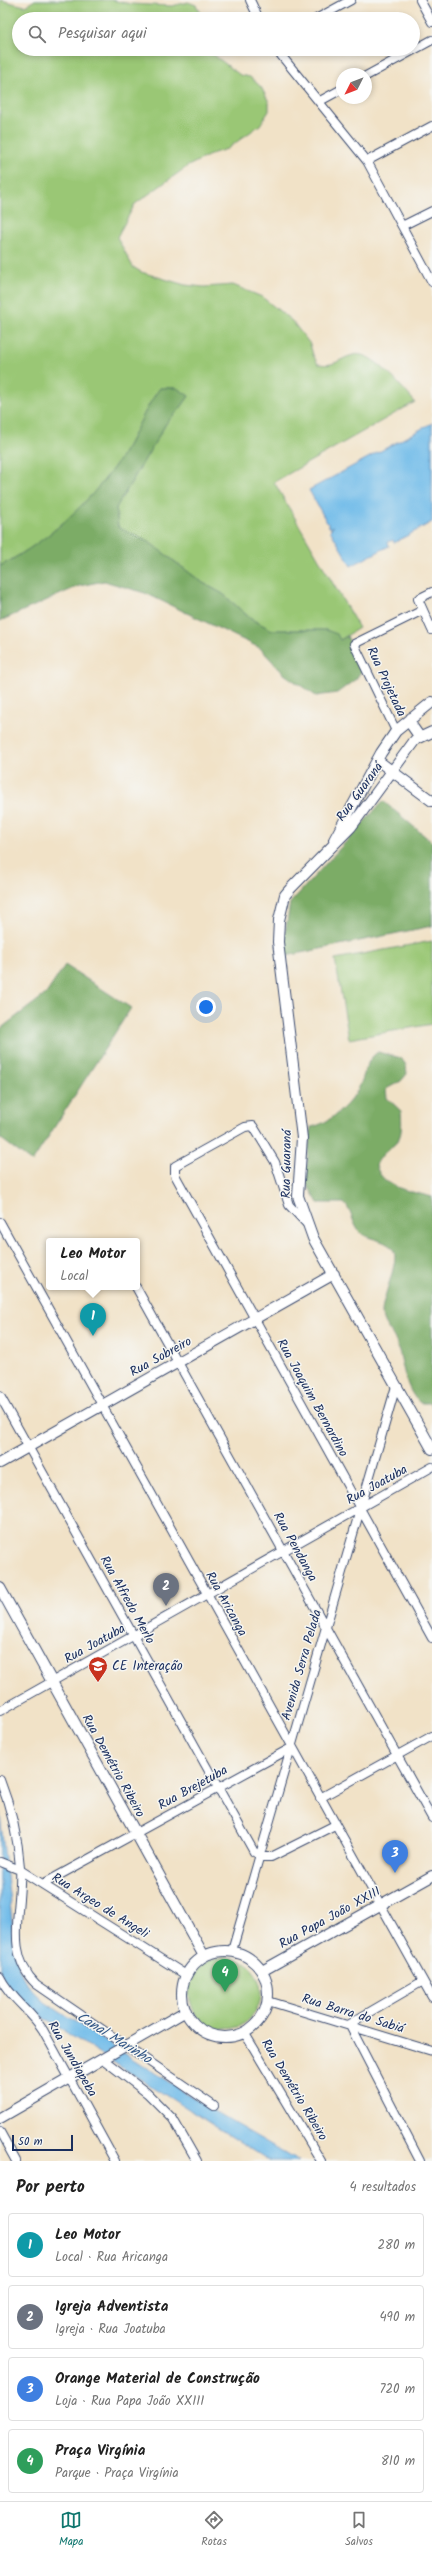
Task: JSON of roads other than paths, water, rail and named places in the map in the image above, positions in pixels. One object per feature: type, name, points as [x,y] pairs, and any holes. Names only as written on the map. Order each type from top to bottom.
[{"type":"street","points":[[250,0],[256,12]]},
{"type":"street","points":[[329,12],[351,0]]},
{"type":"street","points":[[420,0],[432,22]]},
{"type":"street","points":[[420,47],[432,40]]},
{"type":"street","points":[[282,56],[320,101],[367,161],[432,282]]},
{"type":"street","points":[[372,73],[403,56]]},
{"type":"street","points":[[320,101],[336,92]]},
{"type":"street","points":[[367,161],[432,126]]},
{"type":"street","points":[[402,226],[432,211]]},
{"type":"street","points":[[432,592],[418,599],[432,630]]},
{"type":"street","name":"Rua Projetada","points":[[396,731],[354,644],[423,610]]},
{"type":"street","name":"Rua Guaraná","points":[[318,861],[338,832],[377,760],[396,731],[432,702]]},
{"type":"street","points":[[411,718],[412,726],[419,736],[432,732]]},
{"type":"street","name":"Rua Guaraná","points":[[419,736],[392,770],[351,827],[285,895],[278,930],[302,1138],[298,1196],[306,1223],[432,1449]]},
{"type":"street","points":[[377,760],[432,801]]},
{"type":"street","name":"Rua Joaquim Bernardino","points":[[306,1223],[289,1205],[273,1158],[253,1126],[245,1127],[184,1160],[177,1164],[174,1169],[175,1175],[432,1638]]},
{"type":"street","name":"Rua Aricanga","points":[[0,1222],[379,1905],[432,1997]]},
{"type":"street","name":"Rua Sobreiro","points":[[0,1463],[334,1274]]},
{"type":"street","name":"Rua Pendanga","points":[[138,1290],[432,1818]]},
{"type":"street","name":"Avenida Serra Pelada","points":[[232,1951],[396,1386]]},
{"type":"street","name":"Rua Alfredo Merlo","points":[[0,1396],[252,1849],[259,1856]]},
{"type":"street","name":"Rua Joatuba","points":[[0,1711],[432,1468]]},
{"type":"street","name":"Rua Demétrio Ribeiro","points":[[0,1588],[204,1956]]},
{"type":"street","points":[[320,1798],[432,1736]]},
{"type":"street","name":"Rua Brejetuba","points":[[43,1884],[291,1747]]},
{"type":"street","points":[[0,1780],[12,1817],[20,1870],[16,1930],[18,1952],[24,1968],[36,1984],[125,2049],[214,2106]]},
{"type":"street","points":[[259,1856],[271,1857],[335,1825]]},
{"type":"street","name":"Rua Argeo de Angeli","points":[[0,1862],[12,1865],[186,1975]]},
{"type":"street","name":"Rua Papa João XXIII","points":[[262,1971],[432,1876]]},
{"type":"street","points":[[219,1951],[232,1951],[249,1958],[262,1971],[268,1986],[268,2001],[260,2019],[244,2032],[229,2036],[208,2033],[195,2024],[186,2012],[182,1993],[186,1975],[194,1964],[204,1956],[219,1951]]},
{"type":"street","name":"Rua Jundiapeba","points":[[0,1977],[9,1993],[36,2020],[70,2078],[115,2161]]},
{"type":"street","points":[[420,2161],[349,2024],[423,1981]]},
{"type":"street","name":"Rua Barra do Sabiá","points":[[268,2001],[349,2024],[432,2051]]},
{"type":"street","points":[[0,2118],[125,2049],[186,2012]]},
{"type":"street","name":"Rua Demétrio Ribeiro","points":[[244,2032],[321,2161]]},
{"type":"street","points":[[105,2059],[147,2093],[173,2120],[197,2161]]},
{"type":"street","points":[[0,2132],[16,2161]]},
{"type":"water","points":[[432,423],[432,522],[394,543],[393,540],[388,542],[389,546],[351,566],[330,530],[334,526],[330,528],[309,490]]},
{"type":"water","points":[[0,1814],[16,1956],[22,1975],[33,1991],[43,2001],[223,2117],[299,2161],[270,2161],[29,2009],[8,1988],[0,1971]]},
{"type":"place","name":"Leo Motor","points":[[93,1336]]},
{"type":"place","name":"Igreja Adventista","points":[[166,1606]]},
{"type":"place","name":"CE Interação","points":[[98,1683]]},
{"type":"place","name":"Orange Material de Construção","points":[[395,1873]]},
{"type":"place","name":"Praça Virgínia","points":[[225,1992]]},
{"type":"water label","name":"Canal Marinho","points":[[114,2038]]}]
